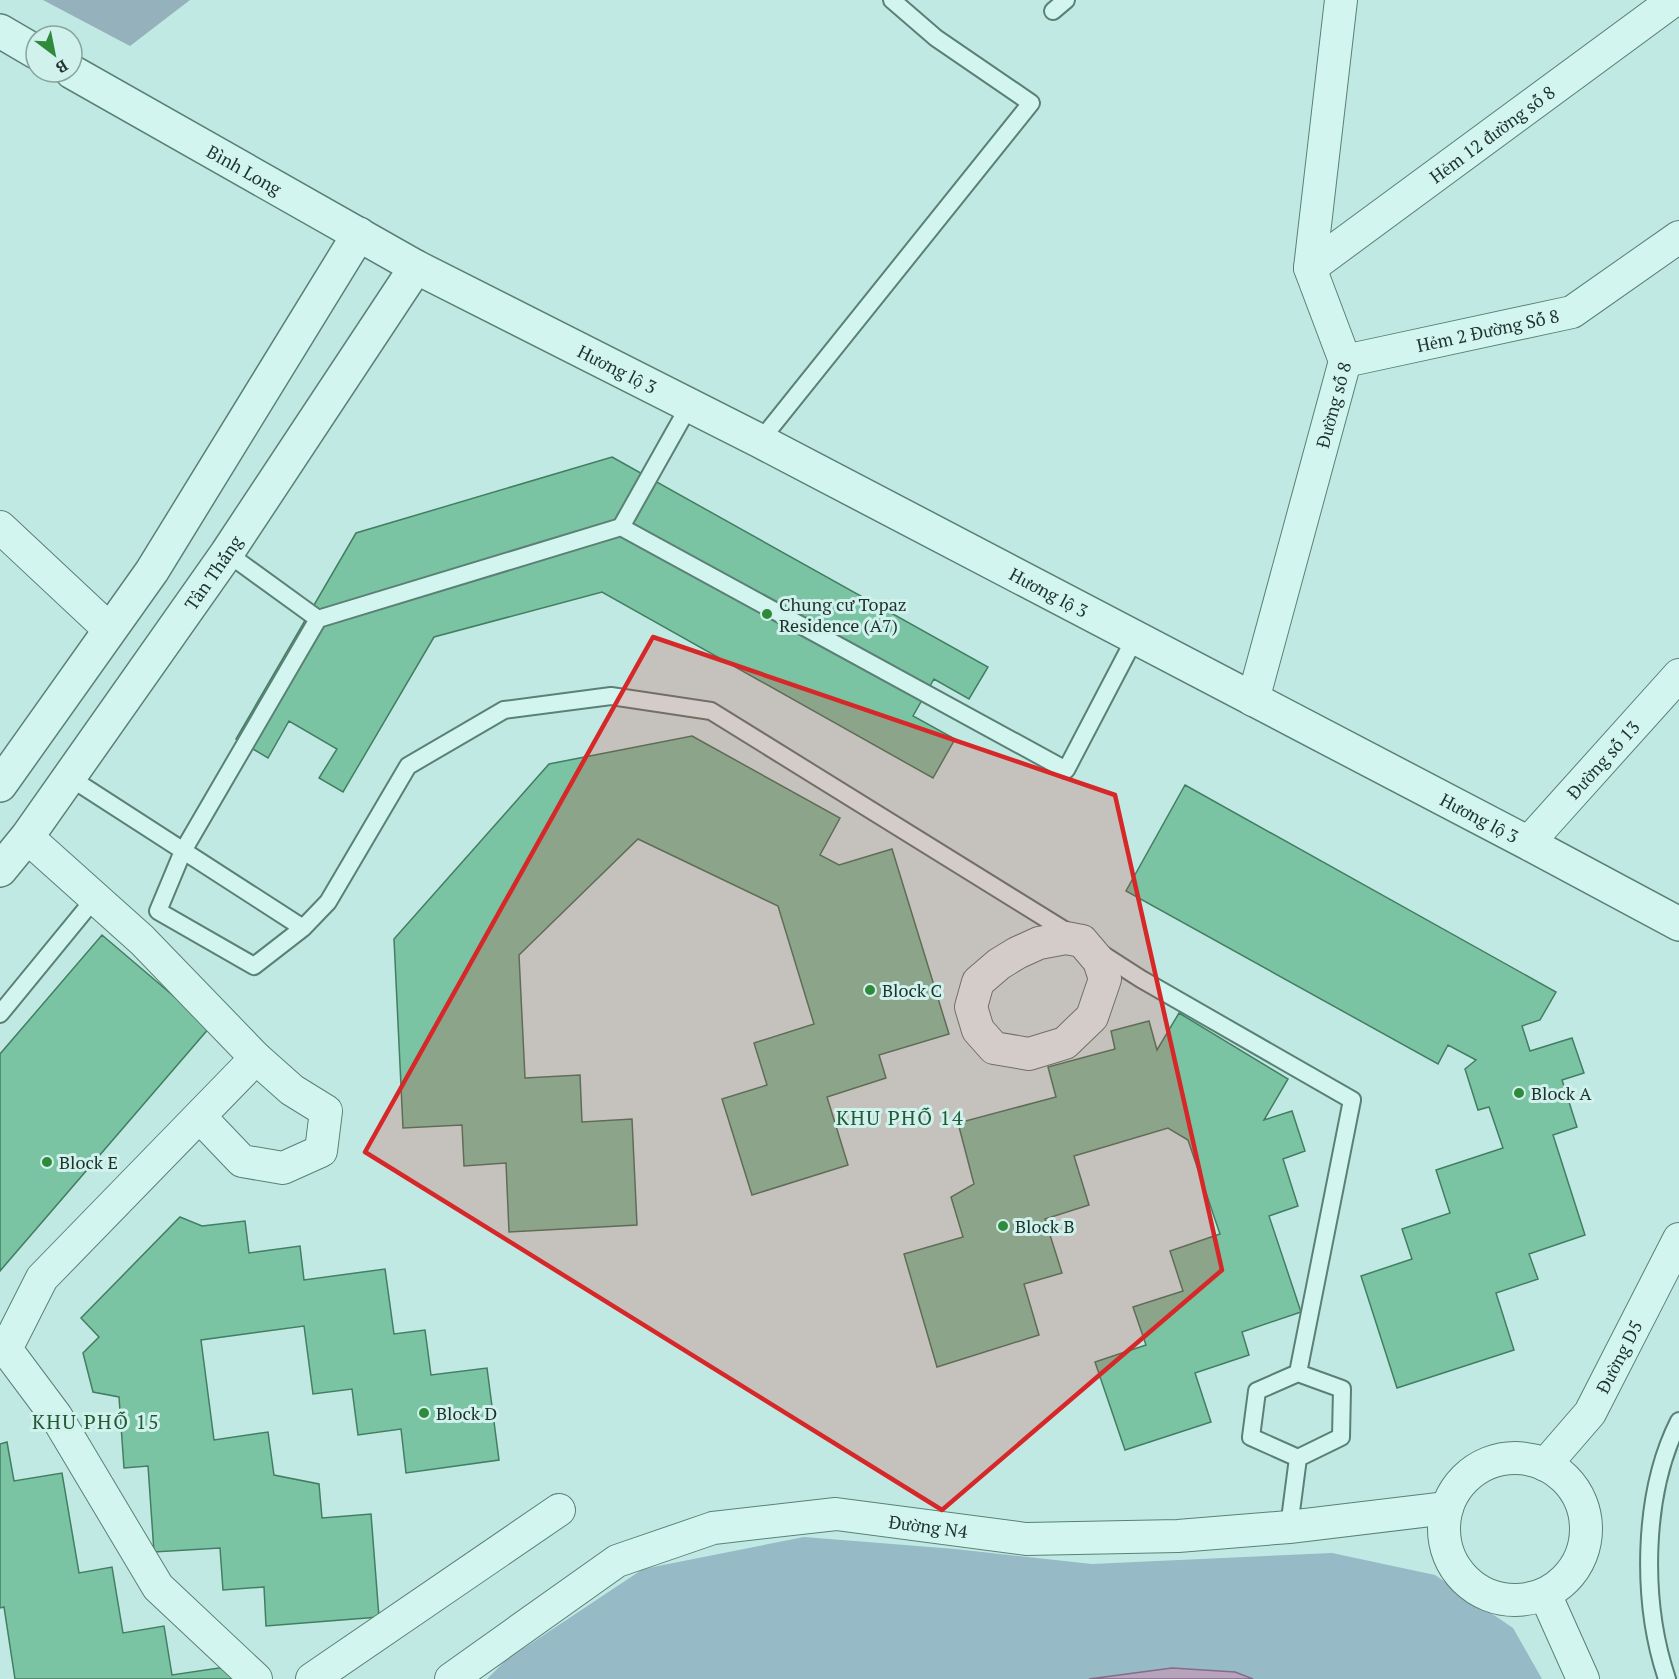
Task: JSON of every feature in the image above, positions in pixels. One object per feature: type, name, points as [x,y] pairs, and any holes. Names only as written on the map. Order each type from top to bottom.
[{"type":"street","name":"Đường số 8","points":[[1253,700],[1345,361],[1310,268],[1341,0]]},
{"type":"street","name":"Hẻm 12 đường số 8","points":[[1310,268],[1674,0]]},
{"type":"street","points":[[0,31],[24,44]]},
{"type":"street","name":"Bình Long","points":[[84,79],[416,267]]},
{"type":"street","points":[[0,785],[152,571],[359,234]]},
{"type":"street","name":"Hẻm 2 Đường Số 8","points":[[1345,361],[1572,312],[1679,237]]},
{"type":"street","name":"Hương lộ 3","points":[[416,267],[760,441],[1679,924]]},
{"type":"street","name":"Tân Thắng","points":[[0,870],[27,837],[227,553],[416,267]]},
{"type":"street","points":[[0,527],[110,630]]},
{"type":"street","name":"Đường số 13","points":[[1528,843],[1679,675]]},
{"type":"street","points":[[27,837],[142,940],[256,1058],[292,1089],[326,1111],[321,1151],[283,1168],[242,1161],[200,1117]]},
{"type":"street","points":[[256,1058],[42,1278],[6,1349],[56,1416],[158,1587],[256,1679]]},
{"type":"street","name":"Đường D5","points":[[1545,1465],[1590,1413],[1679,1239]]},
{"type":"street","points":[[1522,1458],[1545,1465],[1564,1477],[1578,1496],[1585,1517],[1585,1540],[1578,1562],[1564,1580],[1545,1594],[1523,1600],[1499,1599],[1478,1590],[1460,1575],[1448,1554],[1443,1531],[1447,1508],[1458,1487],[1476,1470],[1498,1461],[1522,1458]]},
{"type":"street","name":"Đường N4","points":[[451,1679],[617,1561],[713,1528],[836,1514],[1026,1539],[1178,1536],[1289,1527],[1447,1508]]},
{"type":"street","points":[[312,1679],[559,1510]]},
{"type":"street","points":[[1545,1594],[1583,1679]]},
{"type":"lane","points":[[760,441],[1030,103],[936,38],[892,0]]},
{"type":"lane","points":[[1053,11],[1066,0]]},
{"type":"lane","points":[[689,406],[621,527],[318,619],[183,851],[158,910],[254,966],[303,928],[328,902],[408,766],[504,710],[612,696],[711,711],[1141,979],[1352,1100],[1298,1373]]},
{"type":"lane","points":[[621,527],[1066,770],[1135,638]]},
{"type":"lane","points":[[227,553],[318,619]]},
{"type":"lane","points":[[69,777],[303,928]]},
{"type":"lane","points":[[0,1014],[95,898]]},
{"type":"lane","points":[[1298,1373],[1342,1389],[1341,1437],[1298,1458],[1251,1437],[1257,1391],[1298,1373]]},
{"type":"lane","points":[[1667,1679],[1662,1666],[1654,1623],[1648,1566],[1651,1516],[1661,1473],[1679,1421]]},
{"type":"lane","points":[[1289,1527],[1298,1458]]},
{"type":"highlighted area","points":[[653,637],[1115,795],[1222,1270],[942,1510],[365,1152]]},
{"type":"shaded area","points":[[43,0],[190,0],[130,46]]},
{"type":"shaded area","points":[[804,1537],[955,1549],[1092,1564],[1332,1553],[1435,1575],[1513,1628],[1542,1679],[487,1679],[506,1660],[643,1569]]},
{"type":"shaded area","points":[[1172,1668],[1235,1672],[1253,1679],[1089,1679]]},
{"type":"building","name":"Chung cư Topaz Residence (A7)","points":[[612,457],[988,667],[969,699],[934,679],[913,716],[955,739],[933,778],[602,592],[434,637],[343,792],[319,778],[337,749],[289,721],[268,758],[236,739],[356,533]]},
{"type":"building","name":"Block C","points":[[692,736],[840,818],[820,855],[839,865],[892,849],[949,1034],[879,1055],[886,1078],[827,1097],[848,1165],[752,1195],[722,1099],[767,1085],[754,1043],[814,1024],[778,906],[638,839],[519,955],[525,1078],[580,1075],[582,1122],[632,1119],[637,1225],[509,1232],[506,1163],[464,1166],[462,1125],[403,1128],[394,939],[549,764]]},
{"type":"building","name":"Block A","points":[[1185,785],[1556,992],[1540,1020],[1522,1026],[1530,1051],[1572,1038],[1584,1073],[1562,1080],[1577,1127],[1553,1135],[1585,1235],[1529,1254],[1538,1279],[1496,1293],[1514,1350],[1397,1388],[1361,1276],[1412,1259],[1402,1229],[1450,1213],[1436,1170],[1503,1148],[1489,1107],[1478,1110],[1465,1069],[1476,1060],[1448,1045],[1438,1064],[1126,891]]},
{"type":"building","name":"Block E","points":[[102,935],[210,1027],[0,1271],[0,1054]]},
{"type":"building","name":"Block B","points":[[1179,1013],[1288,1079],[1264,1120],[1292,1111],[1305,1151],[1283,1159],[1298,1206],[1269,1216],[1301,1312],[1242,1332],[1249,1355],[1195,1373],[1211,1422],[1125,1450],[1095,1362],[1146,1345],[1133,1307],[1183,1291],[1170,1251],[1220,1234],[1188,1140],[1168,1128],[1074,1156],[1089,1205],[1045,1219],[1062,1273],[1024,1284],[1039,1335],[937,1367],[904,1254],[963,1237],[951,1197],[974,1184],[958,1123],[1056,1097],[1048,1067],[1115,1049],[1111,1031],[1149,1021],[1157,1050]]},
{"type":"building","name":"Block D","points":[[180,1217],[202,1226],[245,1221],[249,1253],[300,1246],[304,1280],[385,1269],[394,1334],[425,1330],[431,1375],[487,1368],[499,1460],[406,1473],[401,1429],[358,1435],[352,1389],[313,1394],[304,1326],[201,1340],[214,1440],[268,1432],[274,1475],[319,1484],[322,1518],[371,1514],[379,1617],[266,1626],[264,1587],[223,1590],[220,1548],[154,1552],[148,1466],[124,1468],[119,1397],[93,1392],[83,1353],[99,1337],[81,1318]]},
{"type":"building","points":[[7,1442],[14,1481],[62,1473],[79,1573],[112,1567],[123,1633],[164,1626],[172,1675],[232,1666],[234,1679],[15,1679],[4,1607],[0,1608],[0,1444]]},
{"type":"place","name":"Chung cư Topaz Residence (A7)","points":[[767,614]]},
{"type":"place","name":"Block C","points":[[870,990]]},
{"type":"place","name":"Block A","points":[[1519,1093]]},
{"type":"place","name":"Block E","points":[[47,1162]]},
{"type":"place","name":"Block B","points":[[1003,1226]]},
{"type":"place","name":"Block D","points":[[424,1413]]},
{"type":"district","name":"KHU PHỐ 14","points":[[900,1117]]},
{"type":"district","name":"KHU PHỐ 15","points":[[96,1421]]}]
